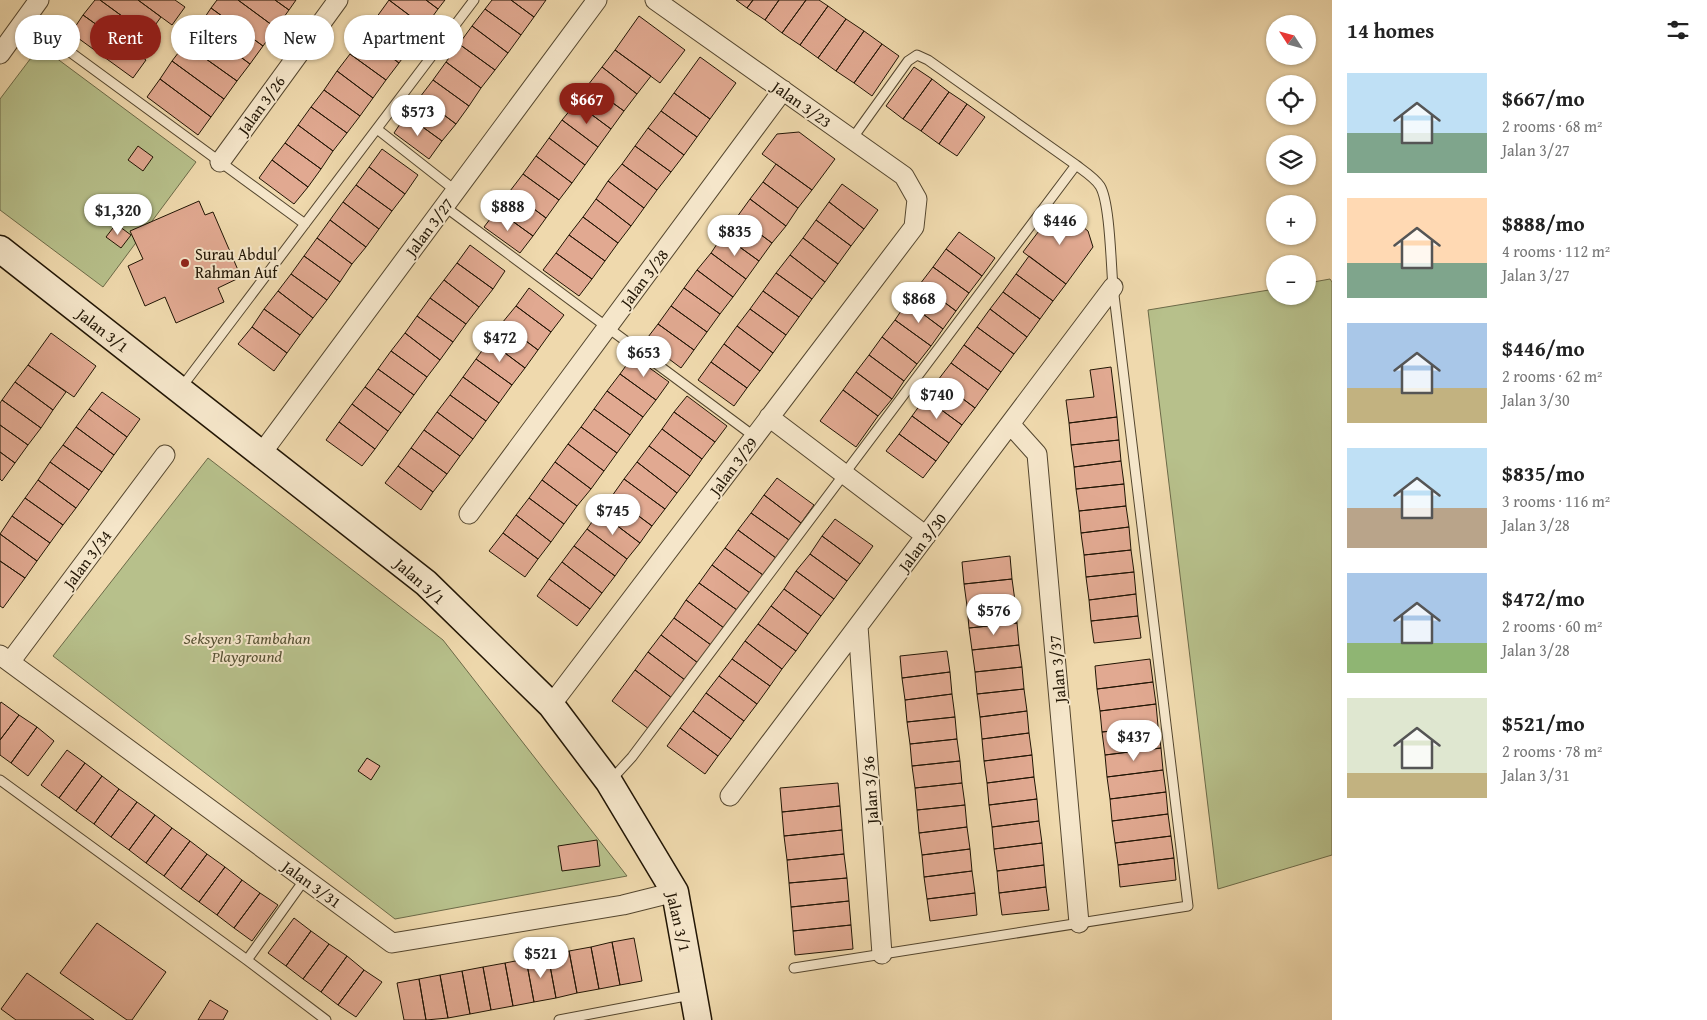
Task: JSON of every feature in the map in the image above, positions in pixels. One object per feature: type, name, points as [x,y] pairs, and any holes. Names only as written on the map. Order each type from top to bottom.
[{"type":"street","points":[[28,15],[39,0]]},
{"type":"street","name":"Jalan 3/26","points":[[220,162],[338,0]]},
{"type":"street","name":"Jalan 3/27","points":[[261,454],[597,0]]},
{"type":"street","name":"Jalan 3/23","points":[[655,0],[904,176],[917,199],[914,228]]},
{"type":"street","points":[[0,54],[15,33]]},
{"type":"street","name":"Jalan 3/28","points":[[469,514],[783,90]]},
{"type":"street","name":"Jalan 3/29","points":[[551,705],[914,228]]},
{"type":"street","name":"Jalan 3/1","points":[[0,249],[426,583],[551,705],[609,782],[675,892],[695,994],[698,1020]]},
{"type":"street","name":"Jalan 3/30","points":[[730,796],[1113,288]]},
{"type":"street","points":[[769,417],[926,536]]},
{"type":"street","name":"Jalan 3/37","points":[[1010,424],[1038,454],[1079,923]]},
{"type":"street","name":"Jalan 3/34","points":[[5,658],[165,456]]},
{"type":"street","name":"Jalan 3/36","points":[[858,626],[882,954]]},
{"type":"street","name":"Jalan 3/31","points":[[5,658],[392,943],[624,905],[675,892]]},
{"type":"lane","points":[[180,390],[474,0]]},
{"type":"lane","points":[[794,968],[1188,906],[1113,288],[1104,199],[1100,186],[1076,165],[928,60],[917,55],[908,61],[852,139]]},
{"type":"lane","points":[[80,59],[305,224]]},
{"type":"lane","points":[[377,129],[456,191]]},
{"type":"lane","points":[[609,782],[632,757],[1076,165]]},
{"type":"lane","points":[[444,206],[755,437]]},
{"type":"lane","points":[[0,780],[326,1020]]},
{"type":"lane","points":[[246,960],[305,879]]},
{"type":"lane","points":[[558,1020],[695,994]]},
{"type":"green space","points":[[29,60],[59,60],[196,162],[103,287],[0,210],[0,99]]},
{"type":"green space","points":[[1330,279],[1332,282],[1332,855],[1218,889],[1148,310],[1266,290],[1266,305],[1316,305],[1316,282]]},
{"type":"green space","name":"Seksyen 3 Tambahan Playground","points":[[208,458],[443,640],[627,876],[395,919],[53,656]]},
{"type":"building","points":[[95,0],[100,0],[121,15],[90,15],[90,20],[83,15]]},
{"type":"building","points":[[100,0],[138,0],[158,15],[121,15]]},
{"type":"building","points":[[138,0],[175,0],[185,7],[179,15],[171,15],[171,24],[161,15]]},
{"type":"building","points":[[217,0],[238,0],[265,20],[265,43],[263,46],[255,40],[255,15],[221,15],[211,8]]},
{"type":"building","points":[[238,0],[275,0],[289,10],[285,15],[265,15],[265,20]]},
{"type":"building","points":[[275,0],[296,0],[289,10]]},
{"type":"building","points":[[389,0],[426,0],[438,9],[434,15],[409,15]]},
{"type":"building","points":[[389,0],[409,15],[378,15]]},
{"type":"building","points":[[426,0],[445,0],[438,9]]},
{"type":"building","points":[[492,0],[511,0],[534,17],[521,35],[485,9]]},
{"type":"building","points":[[511,0],[546,0],[534,17]]},
{"type":"building","points":[[736,0],[753,0],[747,8]]},
{"type":"building","points":[[753,0],[779,0],[765,20],[747,8]]},
{"type":"building","points":[[779,0],[806,0],[782,33],[765,20]]},
{"type":"building","points":[[806,0],[819,0],[828,6],[800,45],[782,33]]},
{"type":"building","points":[[828,6],[846,19],[818,58],[800,45]]},
{"type":"building","points":[[211,8],[221,15],[206,15]]},
{"type":"building","points":[[485,9],[521,35],[508,53],[472,26]]},
{"type":"building","points":[[83,15],[90,20],[90,47],[80,40],[80,20]]},
{"type":"building","points":[[639,16],[685,50],[660,83],[615,50]]},
{"type":"building","points":[[846,19],[864,31],[836,71],[818,58]]},
{"type":"building","points":[[472,26],[508,53],[495,70],[463,47],[463,38]]},
{"type":"building","points":[[864,31],[882,44],[854,83],[836,71]]},
{"type":"building","points":[[255,40],[263,46],[255,57]]},
{"type":"building","points":[[882,44],[899,56],[872,96],[854,83]]},
{"type":"building","points":[[463,47],[495,70],[481,88],[446,62],[447,60],[463,60]]},
{"type":"building","points":[[615,50],[651,76],[637,94],[602,67]]},
{"type":"building","points":[[700,57],[736,83],[710,119],[674,93]]},
{"type":"building","points":[[108,60],[146,60],[133,78]]},
{"type":"building","points":[[207,60],[245,60],[250,64],[237,81]]},
{"type":"building","points":[[207,60],[237,81],[224,99],[172,61]]},
{"type":"building","points":[[245,60],[253,60],[250,64]]},
{"type":"building","points":[[345,60],[358,60],[386,80],[373,98],[337,71]]},
{"type":"building","points":[[358,60],[395,60],[399,63],[386,80]]},
{"type":"building","points":[[172,61],[224,99],[211,117],[160,79]]},
{"type":"building","points":[[446,62],[481,88],[469,106],[433,80]]},
{"type":"building","points":[[602,67],[637,94],[624,111],[588,85]]},
{"type":"building","points":[[914,67],[932,79],[903,119],[886,106]]},
{"type":"building","points":[[337,71],[373,98],[360,116],[324,90]]},
{"type":"building","points":[[160,79],[211,117],[198,135],[147,97]]},
{"type":"building","points":[[932,79],[949,92],[921,131],[903,119]]},
{"type":"building","points":[[433,80],[469,106],[456,124],[420,97]]},
{"type":"building","points":[[588,85],[624,111],[611,129],[576,103]]},
{"type":"building","points":[[324,90],[360,116],[347,133],[311,107]]},
{"type":"building","points":[[949,92],[967,104],[939,144],[921,131]]},
{"type":"building","points":[[674,93],[710,119],[697,137],[661,111]]},
{"type":"building","points":[[420,97],[456,124],[442,141],[406,115]]},
{"type":"building","points":[[576,103],[611,129],[598,147],[562,120]]},
{"type":"building","points":[[967,104],[985,117],[957,156],[939,144]]},
{"type":"building","points":[[311,107],[347,133],[333,151],[298,125]]},
{"type":"building","points":[[661,111],[697,137],[684,155],[648,128]]},
{"type":"building","points":[[406,115],[442,141],[429,159],[394,133]]},
{"type":"building","points":[[562,120],[598,147],[585,165],[549,138]]},
{"type":"building","points":[[298,125],[333,151],[321,169],[285,143]]},
{"type":"building","points":[[648,128],[684,155],[671,172],[635,146]]},
{"type":"building","points":[[799,132],[835,159],[812,190],[762,154],[777,134]]},
{"type":"building","points":[[549,138],[585,165],[572,183],[536,156]]},
{"type":"building","points":[[285,143],[321,169],[308,187],[272,160]]},
{"type":"building","points":[[138,146],[153,157],[143,171],[128,160]]},
{"type":"building","points":[[635,146],[671,172],[657,190],[622,164]]},
{"type":"building","points":[[382,149],[418,175],[405,194],[369,167]]},
{"type":"building","points":[[536,156],[572,183],[559,200],[523,174]]},
{"type":"building","points":[[272,160],[308,187],[294,204],[259,178]]},
{"type":"building","points":[[622,164],[657,190],[644,208],[608,181]]},
{"type":"building","points":[[776,164],[812,190],[798,208],[763,182]]},
{"type":"building","points":[[369,167],[405,194],[392,211],[356,185]]},
{"type":"building","points":[[523,174],[559,200],[546,218],[510,191]]},
{"type":"building","points":[[608,181],[644,208],[631,226],[596,199]]},
{"type":"building","points":[[763,182],[798,208],[786,226],[750,199]]},
{"type":"building","points":[[842,184],[878,210],[864,229],[829,202]]},
{"type":"building","points":[[356,185],[392,211],[379,229],[343,202]]},
{"type":"building","points":[[510,191],[546,218],[533,236],[497,210]]},
{"type":"building","points":[[596,199],[631,226],[618,243],[583,217]]},
{"type":"building","points":[[750,199],[786,226],[772,243],[737,217]]},
{"type":"building","name":"Surau Abdul Rahman Auf","points":[[199,201],[205,215],[213,212],[241,277],[218,288],[224,302],[176,323],[165,297],[145,306],[128,266],[143,259],[130,231]]},
{"type":"building","points":[[343,202],[379,229],[366,247],[330,220]]},
{"type":"building","points":[[829,202],[864,229],[851,246],[816,220]]},
{"type":"building","points":[[1057,207],[1088,231],[1093,247],[1066,284],[1023,252]]},
{"type":"building","points":[[497,210],[533,236],[520,253],[484,227]]},
{"type":"building","points":[[583,217],[618,243],[605,261],[569,235]]},
{"type":"building","points":[[737,217],[772,243],[759,261],[723,235]]},
{"type":"building","points":[[330,220],[366,247],[352,264],[317,238]]},
{"type":"building","points":[[816,220],[851,246],[838,264],[803,238]]},
{"type":"building","points":[[116,224],[131,235],[121,248],[106,237]]},
{"type":"building","points":[[959,232],[995,258],[982,276],[946,249]]},
{"type":"building","points":[[569,235],[605,261],[592,279],[556,253]]},
{"type":"building","points":[[723,235],[759,261],[746,279],[711,253]]},
{"type":"building","points":[[317,238],[352,264],[340,282],[304,256]]},
{"type":"building","points":[[803,238],[838,264],[825,282],[790,255]]},
{"type":"building","points":[[470,245],[505,271],[493,289],[457,263]]},
{"type":"building","points":[[946,249],[982,276],[969,293],[933,267]]},
{"type":"building","points":[[556,253],[592,279],[579,296],[543,270]]},
{"type":"building","points":[[711,253],[746,279],[733,297],[697,270]]},
{"type":"building","points":[[790,255],[825,282],[812,299],[776,273]]},
{"type":"building","points":[[304,256],[340,282],[327,300],[291,274]]},
{"type":"building","points":[[1029,256],[1066,284],[1053,301],[1016,274]]},
{"type":"building","points":[[457,263],[493,289],[479,307],[444,280]]},
{"type":"building","points":[[933,267],[969,293],[956,311],[920,284]]},
{"type":"building","points":[[697,270],[733,297],[720,314],[684,288]]},
{"type":"building","points":[[776,273],[812,299],[799,317],[763,291]]},
{"type":"building","points":[[291,274],[327,300],[313,318],[278,291]]},
{"type":"building","points":[[1016,274],[1053,301],[1040,319],[1003,292]]},
{"type":"building","points":[[444,280],[479,307],[466,324],[430,298]]},
{"type":"building","points":[[920,284],[956,311],[943,329],[907,302]]},
{"type":"building","points":[[529,288],[564,315],[551,332],[516,306]]},
{"type":"building","points":[[684,288],[720,314],[707,332],[671,306]]},
{"type":"building","points":[[278,291],[313,318],[300,335],[264,309]]},
{"type":"building","points":[[763,291],[799,317],[786,335],[750,309]]},
{"type":"building","points":[[1003,292],[1040,319],[1027,337],[990,309]]},
{"type":"building","points":[[430,298],[466,324],[453,342],[417,316]]},
{"type":"building","points":[[907,302],[943,329],[931,346],[895,320]]},
{"type":"building","points":[[516,306],[551,332],[538,350],[502,323]]},
{"type":"building","points":[[671,306],[707,332],[694,350],[658,324]]},
{"type":"building","points":[[264,309],[300,335],[287,353],[252,327]]},
{"type":"building","points":[[750,309],[786,335],[773,353],[737,326]]},
{"type":"building","points":[[990,309],[1027,337],[1014,354],[977,327]]},
{"type":"building","points":[[417,316],[453,342],[440,360],[405,333]]},
{"type":"building","points":[[895,320],[931,346],[917,364],[882,337]]},
{"type":"building","points":[[502,323],[538,350],[525,368],[489,341]]},
{"type":"building","points":[[658,324],[694,350],[681,368],[645,341]]},
{"type":"building","points":[[737,326],[773,353],[760,371],[724,344]]},
{"type":"building","points":[[252,327],[287,353],[274,371],[238,344]]},
{"type":"building","points":[[977,327],[1014,354],[1001,372],[964,345]]},
{"type":"building","points":[[51,333],[96,366],[74,397],[28,365]]},
{"type":"building","points":[[405,333],[440,360],[427,377],[391,351]]},
{"type":"building","points":[[882,337],[917,364],[904,381],[869,355]]},
{"type":"building","points":[[489,341],[525,368],[512,385],[476,359]]},
{"type":"building","points":[[724,344],[760,371],[747,388],[711,362]]},
{"type":"building","points":[[964,345],[1001,372],[988,390],[951,363]]},
{"type":"building","points":[[391,351],[427,377],[414,395],[378,369]]},
{"type":"building","points":[[869,355],[904,381],[892,399],[856,372]]},
{"type":"building","points":[[633,356],[669,382],[656,400],[620,374]]},
{"type":"building","points":[[476,359],[512,385],[499,403],[463,377]]},
{"type":"building","points":[[711,362],[747,388],[734,406],[698,380]]},
{"type":"building","points":[[951,363],[988,390],[975,408],[938,380]]},
{"type":"building","points":[[28,365],[66,392],[53,410],[15,382]]},
{"type":"building","points":[[1111,367],[1117,417],[1069,423],[1066,400],[1094,397],[1090,370]]},
{"type":"building","points":[[378,369],[414,395],[401,413],[365,387]]},
{"type":"building","points":[[856,372],[892,399],[878,416],[843,390]]},
{"type":"building","points":[[620,374],[656,400],[643,417],[607,391]]},
{"type":"building","points":[[463,377],[499,403],[486,421],[450,395]]},
{"type":"building","points":[[938,380],[975,408],[962,425],[925,398]]},
{"type":"building","points":[[15,382],[53,410],[41,428],[2,400]]},
{"type":"building","points":[[365,387],[401,413],[388,431],[352,404]]},
{"type":"building","points":[[843,390],[878,416],[856,447],[820,421]]},
{"type":"building","points":[[607,391],[643,417],[630,435],[594,409]]},
{"type":"building","points":[[102,392],[140,419],[127,437],[89,409]]},
{"type":"building","points":[[450,395],[486,421],[473,439],[437,412]]},
{"type":"building","points":[[687,396],[727,426],[715,442],[674,412]]},
{"type":"building","points":[[925,398],[962,425],[949,443],[912,416]]},
{"type":"building","points":[[2,400],[41,428],[28,445],[0,425],[0,403]]},
{"type":"building","points":[[352,404],[388,431],[375,449],[339,422]]},
{"type":"building","points":[[89,409],[127,437],[114,455],[76,427]]},
{"type":"building","points":[[594,409],[630,435],[617,453],[581,427]]},
{"type":"building","points":[[437,412],[473,439],[460,456],[424,430]]},
{"type":"building","points":[[674,412],[715,442],[702,459],[662,429]]},
{"type":"building","points":[[912,416],[949,443],[936,461],[899,434]]},
{"type":"building","points":[[1117,417],[1119,440],[1071,445],[1069,423]]},
{"type":"building","points":[[339,422],[375,449],[362,466],[326,440]]},
{"type":"building","points":[[0,425],[28,445],[15,463],[0,452]]},
{"type":"building","points":[[76,427],[114,455],[102,472],[63,445]]},
{"type":"building","points":[[581,427],[617,453],[604,471],[568,444]]},
{"type":"building","points":[[662,429],[702,459],[690,476],[649,446]]},
{"type":"building","points":[[424,430],[460,456],[447,474],[411,448]]},
{"type":"building","points":[[899,434],[936,461],[923,478],[886,451]]},
{"type":"building","points":[[1119,440],[1121,461],[1074,467],[1071,445]]},
{"type":"building","points":[[568,444],[604,471],[591,489],[555,462]]},
{"type":"building","points":[[63,445],[102,472],[89,490],[50,462]]},
{"type":"building","points":[[649,446],[690,476],[677,493],[637,462]]},
{"type":"building","points":[[411,448],[447,474],[433,492],[398,466]]},
{"type":"building","points":[[0,452],[15,463],[2,481],[0,479]]},
{"type":"building","points":[[1121,461],[1124,484],[1076,489],[1074,467]]},
{"type":"building","points":[[50,462],[89,490],[76,508],[38,480]]},
{"type":"building","points":[[555,462],[591,489],[577,506],[542,480]]},
{"type":"building","points":[[637,462],[677,493],[665,509],[624,479]]},
{"type":"building","points":[[398,466],[433,492],[421,510],[385,483]]},
{"type":"building","points":[[777,478],[814,505],[801,523],[764,495]]},
{"type":"building","points":[[624,479],[665,509],[652,526],[612,496]]},
{"type":"building","points":[[38,480],[76,508],[63,525],[25,498]]},
{"type":"building","points":[[542,480],[577,506],[564,524],[529,498]]},
{"type":"building","points":[[1124,484],[1126,506],[1079,511],[1076,489]]},
{"type":"building","points":[[764,495],[801,523],[789,540],[751,513]]},
{"type":"building","points":[[612,496],[652,526],[640,543],[599,512]]},
{"type":"building","points":[[25,498],[63,525],[50,543],[12,516]]},
{"type":"building","points":[[529,498],[564,524],[551,542],[516,515]]},
{"type":"building","points":[[1126,506],[1129,527],[1081,533],[1079,511]]},
{"type":"building","points":[[599,512],[640,543],[627,559],[587,529]]},
{"type":"building","points":[[751,513],[789,540],[776,558],[738,530]]},
{"type":"building","points":[[516,515],[551,542],[538,559],[503,533]]},
{"type":"building","points":[[12,516],[50,543],[37,561],[0,534]]},
{"type":"building","points":[[835,519],[873,546],[860,564],[822,536]]},
{"type":"building","points":[[1129,527],[1131,550],[1084,555],[1081,533]]},
{"type":"building","points":[[587,529],[627,559],[615,576],[574,546]]},
{"type":"building","points":[[738,530],[776,558],[763,575],[725,548]]},
{"type":"building","points":[[503,533],[538,559],[525,577],[489,551]]},
{"type":"building","points":[[0,534],[37,561],[25,578],[0,561]]},
{"type":"building","points":[[822,536],[860,564],[847,581],[810,554]]},
{"type":"building","points":[[574,546],[615,576],[602,593],[562,562]]},
{"type":"building","points":[[725,548],[763,575],[750,593],[712,565]]},
{"type":"building","points":[[1131,550],[1134,572],[1086,577],[1084,555]]},
{"type":"building","points":[[810,554],[847,581],[834,599],[796,571]]},
{"type":"building","points":[[1010,556],[1012,579],[964,584],[962,562]]},
{"type":"building","points":[[0,561],[25,578],[3,608],[0,606]]},
{"type":"building","points":[[562,562],[602,593],[590,609],[549,579]]},
{"type":"building","points":[[712,565],[750,593],[737,610],[699,583]]},
{"type":"building","points":[[796,571],[834,599],[821,616],[784,589]]},
{"type":"building","points":[[1134,572],[1136,594],[1089,600],[1086,577]]},
{"type":"building","points":[[549,579],[590,609],[577,626],[537,596]]},
{"type":"building","points":[[1012,579],[1015,601],[967,606],[964,584]]},
{"type":"building","points":[[699,583],[737,610],[724,628],[686,600]]},
{"type":"building","points":[[784,589],[821,616],[808,634],[771,606]]},
{"type":"building","points":[[1136,594],[1138,616],[1091,621],[1089,600]]},
{"type":"building","points":[[686,600],[724,628],[711,645],[674,618]]},
{"type":"building","points":[[1015,601],[1017,623],[969,628],[967,606]]},
{"type":"building","points":[[771,606],[808,634],[796,651],[758,624]]},
{"type":"building","points":[[1138,616],[1141,638],[1094,643],[1091,621]]},
{"type":"building","points":[[674,618],[711,645],[698,663],[661,635]]},
{"type":"building","points":[[1017,623],[1019,645],[972,650],[969,628]]},
{"type":"building","points":[[758,624],[796,651],[782,669],[745,641]]},
{"type":"building","points":[[661,635],[698,663],[685,680],[648,652]]},
{"type":"building","points":[[745,641],[782,669],[770,686],[732,659]]},
{"type":"building","points":[[1019,645],[1022,667],[975,672],[972,650]]},
{"type":"building","points":[[947,651],[950,672],[902,678],[900,656]]},
{"type":"building","points":[[648,652],[685,680],[672,698],[635,670]]},
{"type":"building","points":[[732,659],[770,686],[757,704],[719,676]]},
{"type":"building","points":[[1150,659],[1153,682],[1097,689],[1095,666]]},
{"type":"building","points":[[1022,667],[1024,689],[977,694],[975,672]]},
{"type":"building","points":[[635,670],[672,698],[649,729],[612,701]]},
{"type":"building","points":[[950,672],[952,694],[905,700],[902,678]]},
{"type":"building","points":[[719,676],[757,704],[744,721],[706,693]]},
{"type":"building","points":[[1153,682],[1156,704],[1100,711],[1097,689]]},
{"type":"building","points":[[1024,689],[1027,711],[980,717],[977,694]]},
{"type":"building","points":[[706,693],[744,721],[731,739],[693,711]]},
{"type":"building","points":[[952,694],[955,717],[907,722],[905,700]]},
{"type":"building","points":[[1,702],[19,715],[0,740],[0,704]]},
{"type":"building","points":[[1156,704],[1158,726],[1102,732],[1100,711]]},
{"type":"building","points":[[693,711],[731,739],[718,756],[680,728]]},
{"type":"building","points":[[1027,711],[1029,733],[982,739],[980,717]]},
{"type":"building","points":[[19,715],[37,727],[11,763],[0,755],[0,740]]},
{"type":"building","points":[[955,717],[957,739],[910,744],[907,722]]},
{"type":"building","points":[[1158,726],[1161,748],[1105,755],[1102,732]]},
{"type":"building","points":[[37,727],[54,741],[28,776],[11,763]]},
{"type":"building","points":[[680,728],[718,756],[705,774],[667,746]]},
{"type":"building","points":[[1029,733],[1032,755],[984,761],[982,739]]},
{"type":"building","points":[[957,739],[960,761],[912,766],[910,744]]},
{"type":"building","points":[[1161,748],[1163,770],[1107,777],[1105,755]]},
{"type":"building","points":[[67,750],[85,763],[59,798],[41,785]]},
{"type":"building","points":[[1032,755],[1034,777],[987,783],[984,761]]},
{"type":"building","points":[[367,758],[380,766],[371,780],[358,771]]},
{"type":"building","points":[[960,761],[962,783],[915,788],[912,766]]},
{"type":"building","points":[[85,763],[102,776],[76,811],[59,798]]},
{"type":"building","points":[[1163,770],[1166,792],[1110,799],[1107,777]]},
{"type":"building","points":[[102,776],[119,789],[94,824],[76,811]]},
{"type":"building","points":[[1034,777],[1037,799],[989,805],[987,783]]},
{"type":"building","points":[[838,783],[840,806],[782,812],[780,788]]},
{"type":"building","points":[[962,783],[965,805],[917,810],[915,788]]},
{"type":"building","points":[[119,789],[137,802],[111,837],[94,824]]},
{"type":"building","points":[[1166,792],[1168,814],[1112,821],[1110,799]]},
{"type":"building","points":[[1037,799],[1039,821],[992,827],[989,805]]},
{"type":"building","points":[[137,802],[155,815],[129,850],[111,837]]},
{"type":"building","points":[[965,805],[967,827],[919,833],[917,810]]},
{"type":"building","points":[[840,806],[842,830],[784,836],[782,812]]},
{"type":"building","points":[[1168,814],[1171,836],[1115,843],[1112,821]]},
{"type":"building","points":[[155,815],[172,828],[146,863],[129,850]]},
{"type":"building","points":[[1039,821],[1042,843],[994,849],[992,827]]},
{"type":"building","points":[[967,827],[970,849],[922,855],[919,833]]},
{"type":"building","points":[[172,828],[190,841],[164,876],[146,863]]},
{"type":"building","points":[[842,830],[844,854],[787,860],[784,836]]},
{"type":"building","points":[[1171,836],[1174,858],[1118,865],[1115,843]]},
{"type":"building","points":[[597,840],[600,866],[562,871],[558,846]]},
{"type":"building","points":[[190,841],[207,854],[181,889],[164,876]]},
{"type":"building","points":[[1042,843],[1044,865],[997,871],[994,849]]},
{"type":"building","points":[[970,849],[972,871],[924,877],[922,855]]},
{"type":"building","points":[[207,854],[225,867],[199,902],[181,889]]},
{"type":"building","points":[[844,854],[847,878],[789,883],[787,860]]},
{"type":"building","points":[[1174,858],[1176,880],[1120,887],[1118,865]]},
{"type":"building","points":[[1044,865],[1046,887],[999,893],[997,871]]},
{"type":"building","points":[[225,867],[242,880],[217,915],[199,902]]},
{"type":"building","points":[[972,871],[975,893],[927,899],[924,877]]},
{"type":"building","points":[[847,878],[849,901],[791,907],[789,883]]},
{"type":"building","points":[[242,880],[260,893],[234,928],[217,915]]},
{"type":"building","points":[[1046,887],[1049,910],[1002,915],[999,893]]},
{"type":"building","points":[[260,893],[278,905],[252,941],[234,928]]},
{"type":"building","points":[[975,893],[977,915],[930,921],[927,899]]},
{"type":"building","points":[[849,901],[851,925],[793,931],[791,907]]},
{"type":"building","points":[[294,918],[311,931],[286,966],[268,953]]},
{"type":"building","points":[[97,923],[166,972],[132,1020],[127,1020],[60,973]]},
{"type":"building","points":[[851,925],[853,949],[795,955],[793,931]]},
{"type":"building","points":[[311,931],[329,944],[303,979],[286,966]]},
{"type":"building","points":[[634,938],[642,981],[620,985],[612,942]]},
{"type":"building","points":[[612,942],[620,985],[599,989],[591,947]]},
{"type":"building","points":[[329,944],[347,956],[321,992],[303,979]]},
{"type":"building","points":[[591,947],[599,989],[577,993],[569,951]]},
{"type":"building","points":[[569,951],[577,993],[556,998],[548,955]]},
{"type":"building","points":[[548,955],[556,998],[534,1002],[526,959]]},
{"type":"building","points":[[347,956],[364,970],[338,1005],[321,992]]},
{"type":"building","points":[[526,959],[534,1002],[513,1006],[505,963]]},
{"type":"building","points":[[505,963],[513,1006],[491,1010],[483,967]]},
{"type":"building","points":[[483,967],[491,1010],[470,1014],[462,971]]},
{"type":"building","points":[[364,970],[382,982],[356,1017],[338,1005]]},
{"type":"building","points":[[462,971],[470,1014],[448,1018],[440,975]]},
{"type":"building","points":[[27,973],[94,1020],[16,1020],[1,1009]]},
{"type":"building","points":[[440,975],[448,1018],[426,1020],[419,979]]},
{"type":"building","points":[[419,979],[426,1020],[404,1020],[397,983]]},
{"type":"building","points":[[210,1000],[228,1011],[223,1020],[198,1020]]},
{"type":"place","name":"Surau Abdul Rahman Auf","points":[[185,263]]}]
